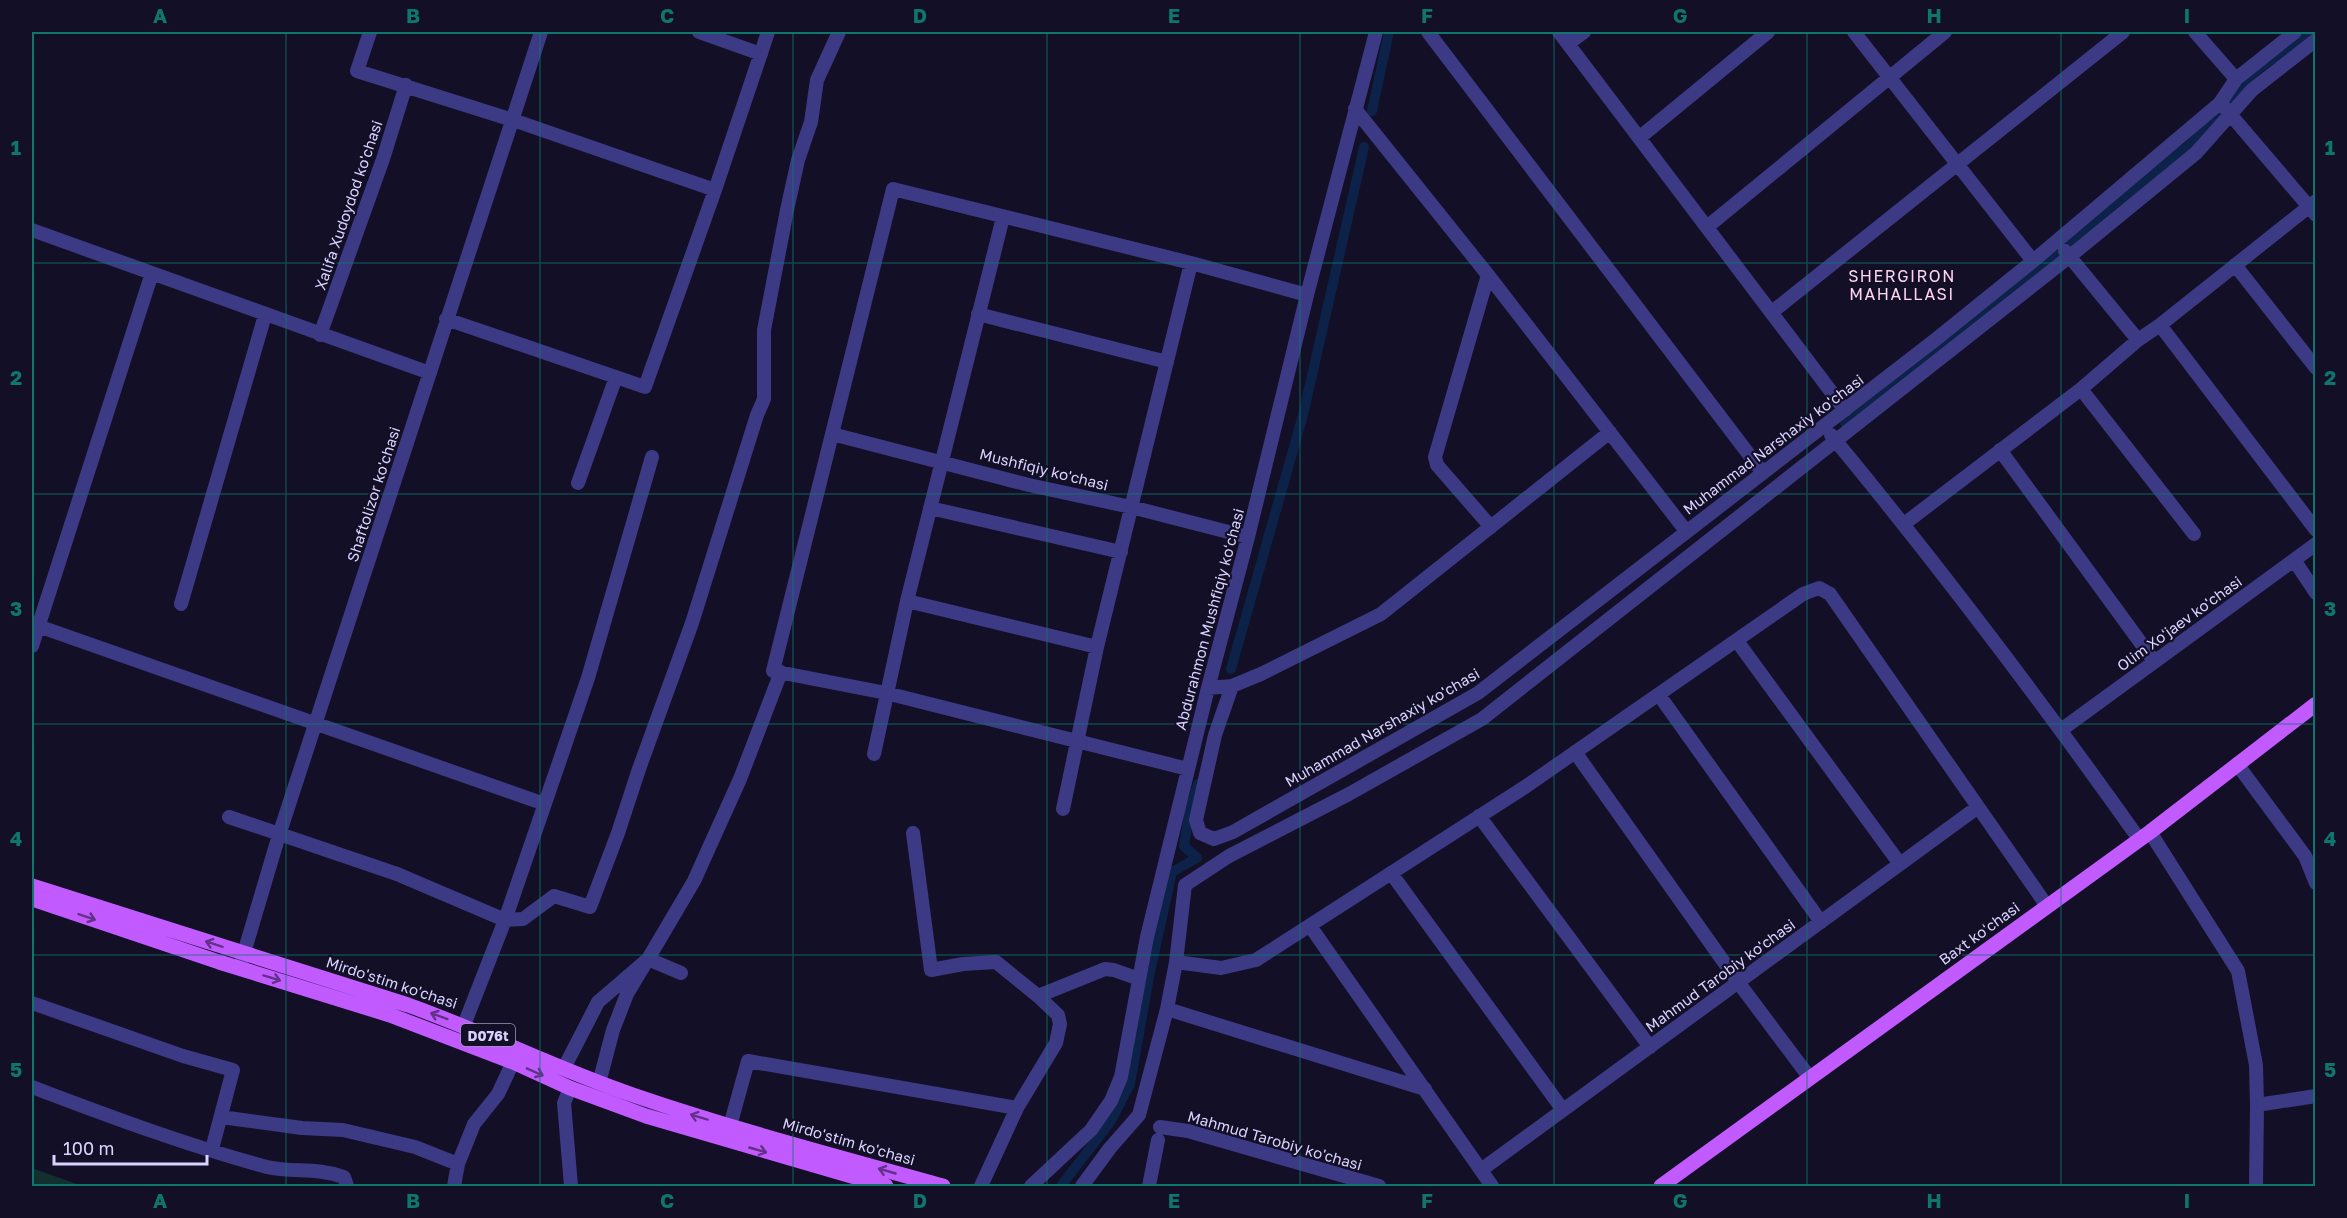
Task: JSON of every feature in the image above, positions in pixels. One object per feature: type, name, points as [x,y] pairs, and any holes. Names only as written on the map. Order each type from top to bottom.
[{"type":"main road","name":"Baxt koʻchasi","points":[[1661,1186],[2144,836],[2316,704]]},
{"type":"main road","name":"Mirdo'stim ko'chasi","points":[[32,886],[376,1010],[513,1062],[570,1088],[688,1130],[886,1186]]},
{"type":"main road","name":"Mirdo'stim ko'chasi","points":[[32,899],[241,961],[408,1005],[464,1025],[599,1083],[730,1126],[943,1186]]},
{"type":"main road","points":[[570,1070],[570,1088]]},
{"type":"street","points":[[370,32],[357,71],[513,120],[715,190]]},
{"type":"street","name":"Shaftolizor ko'chasi","points":[[241,961],[279,835],[541,32]]},
{"type":"street","points":[[699,32],[761,54]]},
{"type":"street","points":[[446,319],[645,387],[768,32]]},
{"type":"street","points":[[229,817],[397,874],[505,920],[523,919],[554,896],[590,907],[692,623],[764,399],[764,330],[787,210],[798,160],[811,122],[818,80],[838,32]]},
{"type":"street","name":"Abdurahmon Mushfiqiy koʻchasi","points":[[1031,1186],[1091,1130],[1111,1101],[1121,1077],[1139,979],[1188,769],[1307,295],[1376,32]]},
{"type":"street","points":[[1428,32],[1763,473]]},
{"type":"street","points":[[1559,32],[1845,410]]},
{"type":"street","points":[[1568,44],[1584,32]]},
{"type":"street","points":[[1639,138],[1768,32]]},
{"type":"street","points":[[1854,32],[2033,261]]},
{"type":"street","points":[[1707,227],[1945,32]]},
{"type":"street","points":[[1772,312],[2123,32]]},
{"type":"street","points":[[2195,32],[2236,79]]},
{"type":"street","name":"Muhammad Narshaxiy ko'chasi","points":[[1232,686],[1215,735],[1196,820],[1200,833],[1214,839],[1233,832],[1478,693],[1824,427],[2225,108],[2236,79],[2295,32]]},
{"type":"street","points":[[1082,1186],[1110,1148],[1139,1115],[1167,1009],[1176,962],[1185,885],[1229,856],[1349,794],[1482,719],[2069,257],[2196,153],[2225,108],[2316,40]]},
{"type":"street","name":"Xalifa Xudoydod ko'chasi","points":[[320,335],[383,159],[406,85]]},
{"type":"street","points":[[1904,524],[2081,389],[2138,340],[2235,265],[2313,208],[2225,108]]},
{"type":"street","points":[[1355,109],[1488,275],[1686,531]]},
{"type":"street","points":[[1188,769],[886,693],[773,671],[893,189],[1191,263],[1307,295]]},
{"type":"street","points":[[874,754],[907,601],[1003,217]]},
{"type":"street","points":[[32,230],[430,373]]},
{"type":"street","points":[[2056,241],[2138,340]]},
{"type":"street","points":[[1063,809],[1097,647],[1191,263]]},
{"type":"street","points":[[2235,265],[2316,368]]},
{"type":"street","points":[[32,646],[152,273]]},
{"type":"street","points":[[1488,275],[1435,457],[1437,465],[1491,526]]},
{"type":"street","points":[[978,314],[1167,362]]},
{"type":"street","points":[[181,604],[265,315]]},
{"type":"street","points":[[2160,325],[2316,530]]},
{"type":"street","points":[[578,483],[616,377]]},
{"type":"street","points":[[2081,389],[2194,534]]},
{"type":"street","points":[[1824,427],[1904,524],[2144,836],[2238,971],[2256,1065],[2256,1186]]},
{"type":"street","points":[[1208,688],[1232,686],[1261,674],[1381,614],[1610,432]]},
{"type":"street","name":"Mushfiqiy ko'chasi","points":[[832,434],[1029,485],[1131,507],[1248,537]]},
{"type":"street","points":[[2000,450],[2154,662]]},
{"type":"street","points":[[464,1025],[505,920],[600,641],[652,457]]},
{"type":"street","points":[[930,508],[1120,552]]},
{"type":"street","name":"Olim Xoʻjaev ko'chasi","points":[[2061,729],[2316,544]]},
{"type":"street","points":[[2294,560],[2316,594]]},
{"type":"street","points":[[1176,962],[1221,968],[1256,960],[1479,816],[1811,590],[1819,588],[1830,594],[2047,906]]},
{"type":"street","points":[[907,601],[1097,647]]},
{"type":"street","points":[[38,626],[536,801]]},
{"type":"street","points":[[1737,641],[1900,864]]},
{"type":"street","points":[[599,1083],[616,1021],[627,994],[694,881],[740,779],[781,672]]},
{"type":"street","points":[[1659,695],[1821,921]]},
{"type":"street","points":[[1575,752],[1738,982],[1810,1078]]},
{"type":"street","points":[[2237,764],[2310,852],[2316,883]]},
{"type":"street","name":"Mahmud Tarobiy ko'chasi","points":[[1481,1170],[1978,807]]},
{"type":"street","points":[[1479,816],[1650,1047]]},
{"type":"street","points":[[913,833],[931,970],[963,964],[996,962],[1058,1015],[1060,1024],[1056,1043],[1017,1108],[981,1186]]},
{"type":"street","points":[[1391,873],[1563,1110]]},
{"type":"street","points":[[1310,926],[1492,1186]]},
{"type":"street","points":[[648,958],[681,973]]},
{"type":"street","points":[[570,1070],[598,1002],[648,958]]},
{"type":"street","points":[[1038,996],[1105,969],[1139,979]]},
{"type":"street","points":[[32,1003],[183,1056],[233,1070],[212,1149]]},
{"type":"street","points":[[1167,1009],[1425,1089]]},
{"type":"street","points":[[730,1126],[748,1061],[1017,1108]]},
{"type":"street","points":[[454,1186],[458,1164],[474,1125],[498,1094],[513,1062]]},
{"type":"street","points":[[32,1087],[108,1116],[271,1168],[310,1169],[335,1173],[344,1177],[347,1186]]},
{"type":"street","points":[[570,1088],[564,1103],[571,1186]]},
{"type":"street","points":[[2257,1105],[2316,1096]]},
{"type":"street","points":[[221,1117],[302,1128],[343,1130],[415,1147],[458,1164]]},
{"type":"street","name":"Mahmud Tarobiy ko'chasi","points":[[1149,1186],[1159,1133],[1188,1131],[1379,1186]]},
{"type":"green space","points":[[32,1168],[82,1186],[32,1186]]},
{"type":"waterway","points":[[1372,111],[1389,32]]},
{"type":"waterway","points":[[2070,243],[2114,204],[2190,145],[2257,70],[2309,32]]},
{"type":"waterway","points":[[1231,669],[1303,415],[1364,147]]},
{"type":"waterway","points":[[1845,423],[2056,255]]},
{"type":"waterway","points":[[1061,1186],[1111,1121],[1130,1084],[1149,977],[1172,872],[1197,858],[1184,846],[1189,814],[1198,784]]},
{"type":"district","name":"SHERGIRON MAHALLASI","points":[[1902,285]]}]
